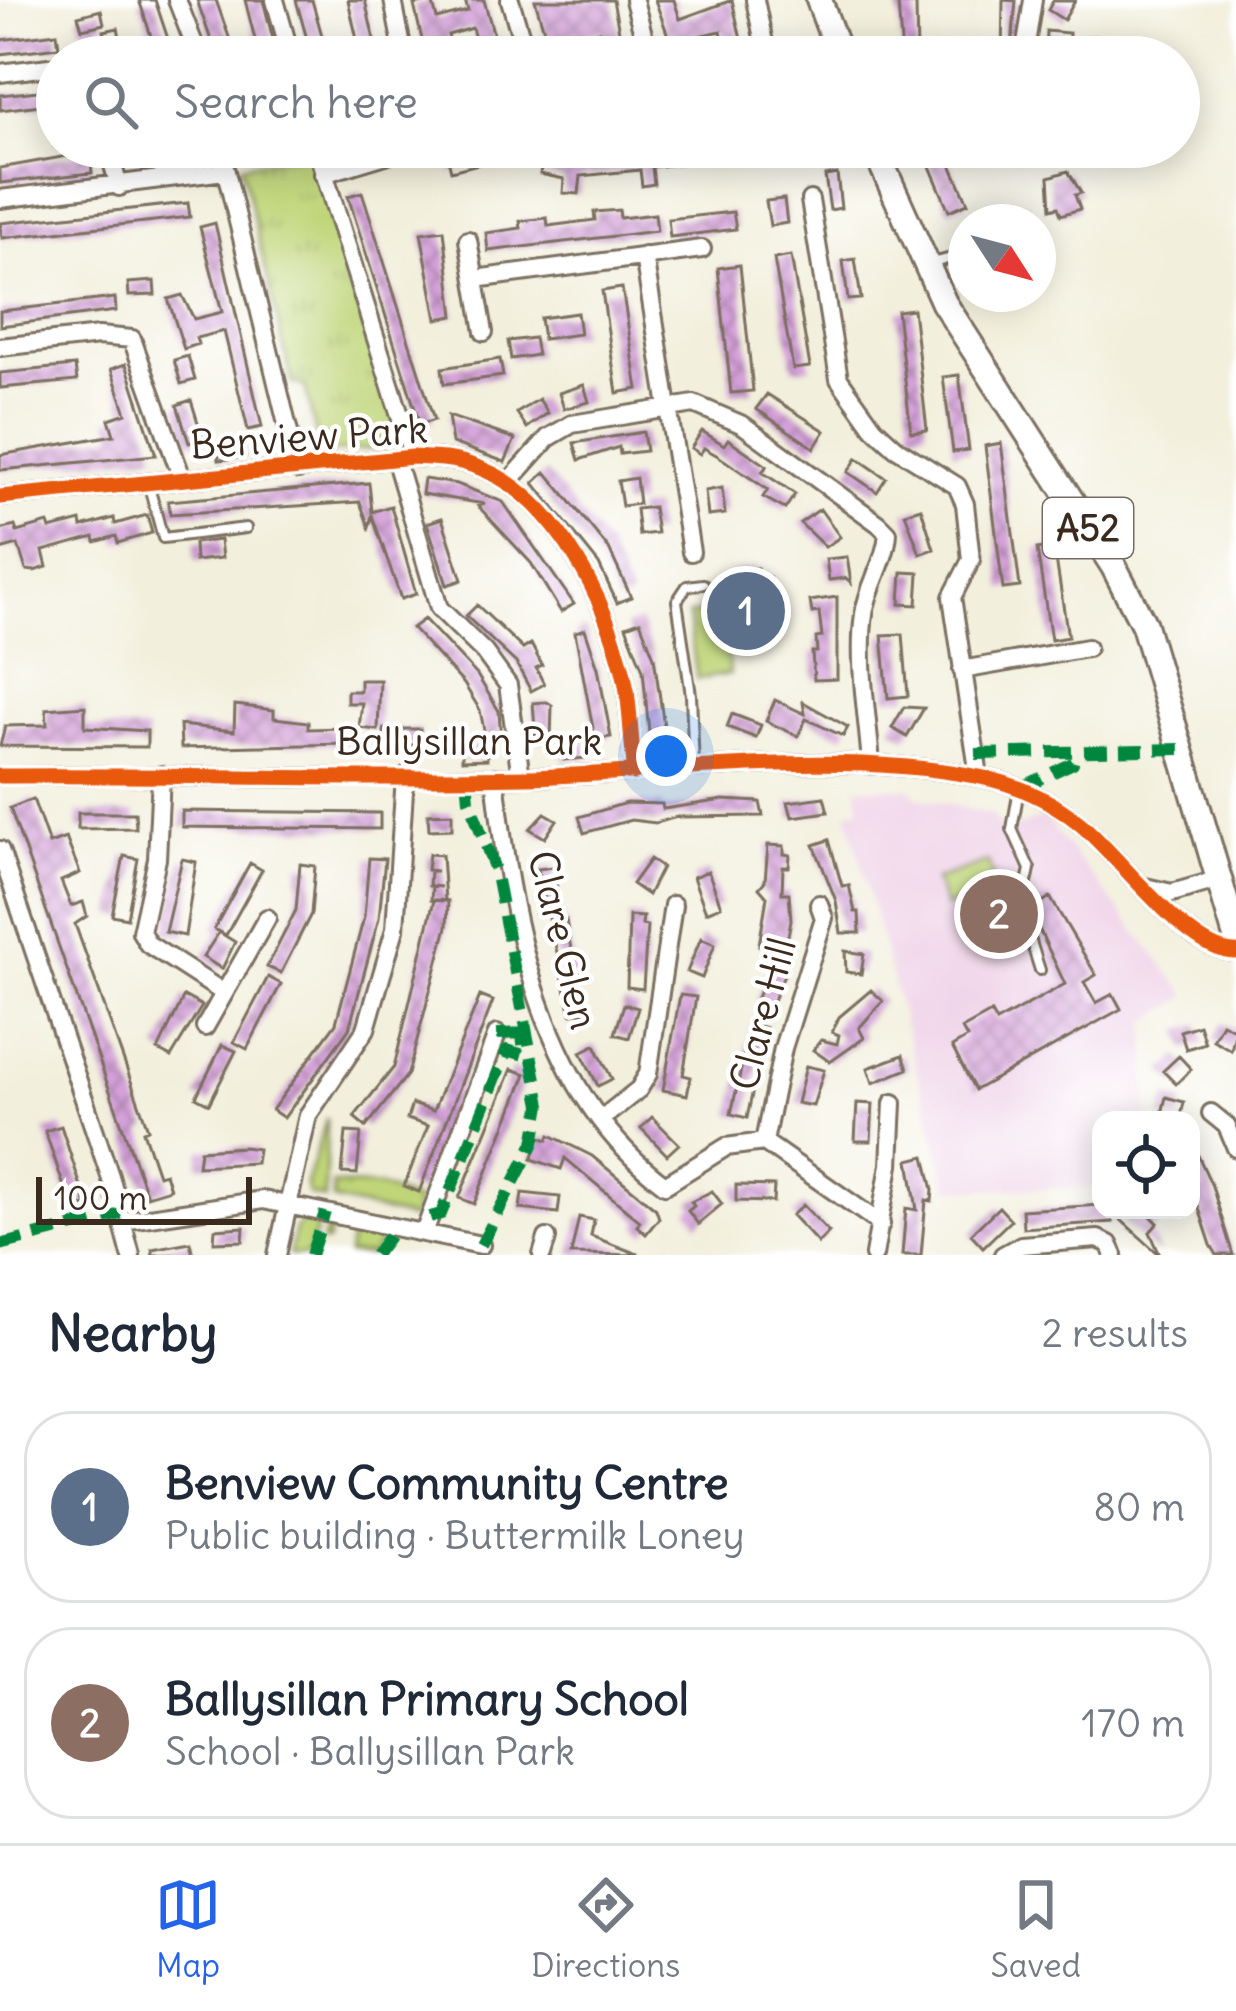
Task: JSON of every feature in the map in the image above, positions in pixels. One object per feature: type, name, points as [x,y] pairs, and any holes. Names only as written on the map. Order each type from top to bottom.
[{"type":"main road","points":[[819,0],[832,36]]},
{"type":"main road","name":"A52","points":[[883,168],[924,266],[1144,625],[1222,871],[1236,937]]},
{"type":"street","points":[[176,0],[191,36]]},
{"type":"street","points":[[275,0],[285,36]]},
{"type":"street","points":[[393,0],[400,36]]},
{"type":"street","points":[[510,0],[520,36]]},
{"type":"street","points":[[634,0],[644,36]]},
{"type":"street","points":[[755,0],[762,36]]},
{"type":"street","points":[[1028,36],[1034,0]]},
{"type":"street","points":[[0,73],[36,69]]},
{"type":"street","points":[[114,168],[119,187]]},
{"type":"street","points":[[224,168],[298,470]]},
{"type":"street","points":[[321,168],[404,458],[439,608],[508,685],[521,777]]},
{"type":"street","points":[[323,174],[343,168]]},
{"type":"street","points":[[0,199],[225,171]]},
{"type":"street","points":[[810,200],[839,379],[874,428],[896,448],[957,486],[965,504],[971,560],[952,597],[979,776]]},
{"type":"street","points":[[468,240],[484,332]]},
{"type":"street","points":[[475,279],[702,249]]},
{"type":"street","points":[[644,256],[691,552]]},
{"type":"street","points":[[0,347],[99,336],[133,339],[182,478]]},
{"type":"street","points":[[508,483],[548,438],[572,424],[694,404],[730,417],[888,533],[863,618],[872,765]]},
{"type":"street","name":"Benview Park","points":[[0,497],[404,458],[466,463],[508,483],[562,541],[604,616],[622,666],[634,773]]},
{"type":"street","points":[[962,670],[1087,648]]},
{"type":"street","name":"Ballysillan Park","points":[[0,776],[521,777],[872,765],[979,776],[1020,788],[1082,825],[1197,936],[1236,952]]},
{"type":"street","points":[[161,775],[157,860],[141,932],[148,944],[224,993]]},
{"type":"street","points":[[277,1255],[308,1115],[366,1029],[380,984],[401,889],[405,776]]},
{"type":"street","name":"Clare Glen","points":[[495,777],[536,987],[567,1074],[600,1120],[664,1185],[726,1147],[764,1142]]},
{"type":"street","points":[[0,850],[131,1255]]},
{"type":"street","points":[[1144,886],[1172,893],[1222,871]]},
{"type":"street","name":"Clare Hill","points":[[764,1142],[783,1048],[824,918],[819,904]]},
{"type":"street","points":[[600,1120],[638,1089],[647,1074],[673,905]]},
{"type":"street","points":[[205,1027],[267,918]]},
{"type":"street","points":[[424,1233],[497,1034]]},
{"type":"street","points":[[874,1255],[893,1103]]},
{"type":"street","points":[[1211,1113],[1227,1126],[1236,1148]]},
{"type":"street","points":[[764,1142],[880,1224]]},
{"type":"street","points":[[123,1221],[263,1200],[481,1245]]},
{"type":"street","points":[[1003,1255],[1021,1245],[1098,1239],[1109,1244],[1114,1255]]},
{"type":"lane","points":[[924,266],[948,259]]},
{"type":"lane","points":[[148,482],[163,538],[246,528]]},
{"type":"lane","points":[[694,770],[692,695],[677,601],[687,586],[703,584]]},
{"type":"lane","points":[[1020,788],[1012,829],[1030,869],[1021,910],[1040,970]]},
{"type":"shaded area","points":[[857,787],[911,788],[917,797],[992,815],[1004,832],[1044,817],[1188,996],[1147,1022],[1147,1111],[1092,1111],[1092,1188],[949,1189],[847,812],[861,808]]},
{"type":"green space","points":[[242,168],[317,168],[396,425],[391,443],[384,448],[317,453],[305,444],[317,440],[305,386],[292,383]]},
{"type":"green space","points":[[721,610],[730,674],[697,679],[688,615]]},
{"type":"green space","points":[[988,862],[997,889],[945,907],[935,880]]},
{"type":"green space","points":[[327,1118],[325,1199],[308,1194],[306,1184]]},
{"type":"green space","points":[[333,1184],[380,1187],[416,1201],[413,1219],[333,1200]]},
{"type":"green space","points":[[305,1218],[319,1221],[308,1255],[289,1255],[295,1229]]},
{"type":"green space","points":[[329,1222],[386,1236],[371,1255],[348,1254],[351,1234],[331,1229],[328,1242],[322,1242]]},
{"type":"building","points":[[139,0],[155,0],[167,36],[151,36]]},
{"type":"building","points":[[197,0],[216,0],[229,36],[210,36]]},
{"type":"building","points":[[245,0],[263,0],[272,36],[254,36]]},
{"type":"building","points":[[296,0],[312,0],[322,36],[306,36]]},
{"type":"building","points":[[348,0],[365,0],[373,36],[356,36]]},
{"type":"building","points":[[465,0],[484,0],[494,36],[474,36],[472,28],[448,36],[421,36],[414,5],[432,1],[437,19],[468,11]]},
{"type":"building","points":[[535,0],[613,0],[620,36],[600,36],[599,31],[546,36]]},
{"type":"building","points":[[655,0],[674,0],[680,19],[732,0],[740,36],[722,36],[721,31],[668,36]]},
{"type":"building","points":[[1003,0],[1016,1],[1013,36],[1002,36]]},
{"type":"building","points":[[1053,1],[1075,1],[1064,20],[1048,10]]},
{"type":"building","points":[[898,4],[916,4],[917,36],[900,36]]},
{"type":"building","points":[[101,10],[104,24],[82,29],[78,16]]},
{"type":"building","points":[[118,28],[120,36],[105,36],[104,31]]},
{"type":"building","points":[[1046,31],[1069,33],[1069,36],[1046,36]]},
{"type":"building","points":[[57,33],[57,36],[36,36],[36,50],[0,54],[0,40]]},
{"type":"building","points":[[36,91],[36,106],[0,110],[0,95]]},
{"type":"building","points":[[36,162],[36,168],[92,168],[92,173],[0,183],[0,168]]},
{"type":"building","points":[[541,168],[652,168],[654,184],[642,186],[640,170],[581,176],[579,194],[563,193],[564,179],[540,174]]},
{"type":"building","points":[[931,168],[953,168],[968,203],[948,204],[948,209]]},
{"type":"building","points":[[1068,171],[1081,193],[1075,195],[1080,209],[1061,215],[1056,204],[1051,204],[1049,177]]},
{"type":"building","points":[[837,174],[841,208],[830,210],[825,176]]},
{"type":"building","points":[[362,192],[434,420],[420,425],[348,196]]},
{"type":"building","points":[[784,199],[787,223],[770,226],[766,201]]},
{"type":"building","points":[[188,203],[190,217],[2,238],[0,223]]},
{"type":"building","points":[[619,210],[620,218],[655,214],[657,231],[488,251],[486,233],[521,228],[520,221],[547,218],[548,226],[595,220],[594,212]]},
{"type":"building","points":[[733,212],[736,229],[670,237],[668,219]]},
{"type":"building","points":[[215,223],[262,427],[248,430],[224,331],[196,338],[198,344],[184,349],[168,299],[182,295],[194,319],[222,312],[200,227]]},
{"type":"building","points":[[444,230],[454,316],[437,319],[421,233]]},
{"type":"building","points":[[791,256],[810,367],[793,369],[774,259]]},
{"type":"building","points":[[855,259],[861,299],[848,300],[843,261]]},
{"type":"building","points":[[740,265],[753,391],[731,393],[718,268]]},
{"type":"building","points":[[154,281],[155,295],[129,296],[128,283]]},
{"type":"building","points":[[622,288],[638,389],[617,393],[602,291]]},
{"type":"building","points":[[115,298],[116,311],[0,326],[0,311]]},
{"type":"building","points":[[913,309],[927,430],[911,432],[897,311]]},
{"type":"building","points":[[577,313],[580,334],[543,339],[540,318]]},
{"type":"building","points":[[534,338],[537,355],[511,359],[508,341]]},
{"type":"building","points":[[188,356],[195,380],[181,384],[174,360]]},
{"type":"building","points":[[500,359],[503,376],[444,384],[442,368]]},
{"type":"building","points":[[126,364],[156,455],[0,470],[0,455],[114,435],[109,419],[126,413],[111,369]]},
{"type":"building","points":[[75,366],[77,381],[0,388],[0,373]]},
{"type":"building","points":[[959,375],[969,450],[953,452],[943,377]]},
{"type":"building","points":[[584,385],[589,402],[564,409],[559,393]]},
{"type":"building","points":[[767,394],[825,431],[814,448],[756,409]]},
{"type":"building","points":[[539,399],[548,413],[527,428],[517,413]]},
{"type":"building","points":[[191,400],[203,439],[189,443],[177,405]]},
{"type":"building","points":[[448,416],[515,439],[505,462],[452,443]]},
{"type":"building","points":[[702,431],[724,445],[728,439],[767,466],[762,472],[795,494],[785,509],[763,497],[768,490],[718,456],[704,448],[700,454],[691,448]]},
{"type":"building","points":[[643,432],[646,451],[620,454],[619,447],[579,460],[574,443]]},
{"type":"building","points":[[243,443],[245,457],[219,460],[218,446]]},
{"type":"building","points":[[1001,443],[1020,587],[1003,589],[985,446]]},
{"type":"building","points":[[857,458],[886,478],[877,492],[848,472]]},
{"type":"building","points":[[546,472],[609,549],[631,597],[617,603],[599,564],[534,483]]},
{"type":"building","points":[[636,478],[639,504],[622,506],[618,481]]},
{"type":"building","points":[[424,479],[457,484],[503,502],[574,604],[561,612],[531,563],[478,506],[485,504],[422,494]]},
{"type":"building","points":[[369,483],[372,512],[391,506],[416,594],[401,599],[372,515],[369,527],[360,502],[170,514],[168,501]]},
{"type":"building","points":[[722,488],[725,514],[708,516],[705,491]]},
{"type":"building","points":[[653,507],[657,533],[639,535],[636,509]]},
{"type":"building","points":[[921,508],[934,549],[920,554],[905,513]]},
{"type":"building","points":[[820,509],[840,537],[825,547],[800,523]]},
{"type":"building","points":[[147,515],[152,533],[118,543],[116,536],[95,542],[94,537],[43,551],[47,567],[34,571],[26,570],[18,545],[0,550],[0,530],[15,526],[17,532],[48,523],[50,529],[81,521],[82,527]]},
{"type":"building","points":[[442,518],[462,580],[447,585],[427,523]]},
{"type":"building","points":[[220,540],[222,558],[195,561],[194,543]]},
{"type":"building","points":[[1054,546],[1068,637],[1051,640],[1037,549]]},
{"type":"building","points":[[847,557],[851,583],[846,578],[829,580],[826,559]]},
{"type":"building","points":[[757,568],[759,578],[769,577],[772,595],[760,597],[766,630],[741,634],[739,625],[733,626],[726,579],[731,572]]},
{"type":"building","points":[[902,572],[919,573],[917,605],[900,604]]},
{"type":"building","points":[[837,597],[837,679],[814,680],[812,652],[817,652],[816,638],[822,637],[819,612],[812,613],[810,601]]},
{"type":"building","points":[[477,605],[523,649],[531,644],[542,665],[536,668],[544,684],[531,691],[516,663],[466,616]]},
{"type":"building","points":[[424,619],[477,675],[499,711],[501,739],[486,740],[480,710],[464,684],[412,628]]},
{"type":"building","points":[[640,621],[654,657],[666,740],[650,743],[643,670],[626,626]]},
{"type":"building","points":[[585,629],[611,737],[595,739],[575,632]]},
{"type":"building","points":[[903,634],[908,696],[888,698],[882,635]]},
{"type":"building","points":[[360,680],[380,680],[378,730],[359,728],[362,703],[347,703],[347,691],[360,691]]},
{"type":"building","points":[[775,700],[805,714],[803,702],[848,727],[843,736],[806,719],[798,736],[766,721]]},
{"type":"building","points":[[533,703],[552,705],[551,741],[536,742]]},
{"type":"building","points":[[235,705],[274,710],[274,718],[308,722],[308,729],[344,728],[344,744],[181,748],[180,725],[234,731]]},
{"type":"building","points":[[85,706],[85,727],[147,731],[147,747],[0,746],[5,726],[47,725],[46,709]]},
{"type":"building","points":[[904,707],[924,708],[907,737],[892,728]]},
{"type":"building","points":[[732,714],[761,725],[756,738],[727,727]]},
{"type":"building","points":[[384,729],[420,729],[419,745],[384,745]]},
{"type":"building","points":[[587,742],[588,758],[564,760],[563,744]]},
{"type":"building","points":[[486,746],[487,759],[462,760],[462,748]]},
{"type":"building","points":[[824,797],[828,812],[792,817],[788,802]]},
{"type":"building","points":[[33,799],[49,844],[66,838],[80,873],[61,881],[71,906],[83,902],[87,916],[75,924],[148,1129],[143,1131],[158,1175],[165,1173],[170,1189],[147,1196],[10,808]]},
{"type":"building","points":[[723,800],[760,802],[763,816],[677,817],[656,823],[631,820],[584,833],[579,817],[626,803],[662,804],[663,809]]},
{"type":"building","points":[[182,811],[380,813],[380,829],[182,827]]},
{"type":"building","points":[[78,813],[135,813],[136,828],[78,829]]},
{"type":"building","points":[[452,813],[452,829],[429,830],[428,814]]},
{"type":"building","points":[[545,813],[557,820],[545,838],[530,829]]},
{"type":"building","points":[[829,840],[842,886],[849,885],[855,912],[859,912],[860,933],[841,933],[836,901],[814,845]]},
{"type":"building","points":[[768,845],[784,846],[784,854],[790,855],[789,867],[783,867],[782,893],[789,893],[791,920],[786,946],[759,945],[767,897],[759,888],[765,881]]},
{"type":"building","points":[[429,854],[442,855],[445,901],[431,900],[430,871],[437,871],[427,870]]},
{"type":"building","points":[[124,856],[138,859],[127,918],[112,915]]},
{"type":"building","points":[[369,858],[385,859],[379,918],[349,1029],[284,1118],[272,1110],[336,1023],[364,917]]},
{"type":"building","points":[[182,859],[196,862],[185,936],[165,932]]},
{"type":"building","points":[[650,859],[662,867],[648,895],[632,884]]},
{"type":"building","points":[[250,863],[262,870],[226,935],[214,929]]},
{"type":"building","points":[[300,864],[315,866],[311,914],[281,973],[267,967],[296,910]]},
{"type":"building","points":[[554,867],[561,921],[566,920],[584,1012],[571,1014],[538,869]]},
{"type":"building","points":[[708,871],[721,906],[706,912],[693,877]]},
{"type":"building","points":[[1050,897],[1096,975],[1084,982],[1096,1003],[1113,994],[1121,1009],[975,1090],[952,1047],[967,1038],[962,1029],[991,1013],[996,1022],[1065,984],[1030,910]]},
{"type":"building","points":[[434,900],[448,901],[447,927],[408,1074],[366,1127],[354,1117],[394,1067]]},
{"type":"building","points":[[629,916],[643,917],[642,925],[647,926],[643,989],[627,987]]},
{"type":"building","points":[[219,932],[235,942],[222,969],[203,957]]},
{"type":"building","points":[[701,938],[715,944],[702,978],[687,972]]},
{"type":"building","points":[[845,951],[864,954],[861,974],[846,972]]},
{"type":"building","points":[[770,966],[785,972],[771,1005],[756,1000]]},
{"type":"building","points":[[268,977],[281,984],[247,1049],[234,1042]]},
{"type":"building","points":[[871,990],[883,1001],[859,1028],[864,1038],[830,1062],[813,1050],[821,1040],[837,1044],[839,1035],[832,1032],[839,1017]]},
{"type":"building","points":[[680,995],[696,997],[683,1075],[691,1077],[687,1095],[663,1090]]},
{"type":"building","points":[[184,996],[202,1006],[171,1057],[158,1050]]},
{"type":"building","points":[[480,996],[493,1001],[419,1192],[404,1186],[428,1126],[407,1119],[412,1104],[433,1111]]},
{"type":"building","points":[[624,1004],[638,1008],[629,1038],[615,1034]]},
{"type":"building","points":[[1222,1023],[1236,1030],[1231,1050],[1213,1040]]},
{"type":"building","points":[[751,1024],[766,1028],[747,1118],[731,1114]]},
{"type":"building","points":[[1199,1025],[1205,1043],[1186,1049],[1180,1031]]},
{"type":"building","points":[[222,1045],[236,1051],[209,1104],[196,1097]]},
{"type":"building","points":[[595,1045],[612,1079],[598,1086],[581,1052]]},
{"type":"building","points":[[903,1055],[908,1069],[873,1083],[868,1068]]},
{"type":"building","points":[[1179,1056],[1191,1069],[1176,1084],[1163,1071]]},
{"type":"building","points":[[806,1066],[824,1070],[813,1106],[797,1103]]},
{"type":"building","points":[[512,1069],[526,1074],[474,1204],[459,1198]]},
{"type":"building","points":[[1166,1097],[1184,1102],[1182,1111],[1163,1111]]},
{"type":"building","points":[[857,1103],[873,1104],[871,1141],[855,1141]]},
{"type":"building","points":[[652,1117],[679,1144],[667,1155],[641,1128]]},
{"type":"building","points":[[61,1126],[87,1205],[72,1210],[45,1131]]},
{"type":"building","points":[[346,1132],[361,1133],[357,1174],[342,1173]]},
{"type":"building","points":[[550,1135],[592,1156],[656,1209],[659,1218],[646,1234],[637,1226],[640,1221],[565,1158],[561,1169],[532,1159],[540,1137],[548,1140]]},
{"type":"building","points":[[258,1149],[256,1163],[198,1166],[200,1150]]},
{"type":"building","points":[[925,1156],[933,1190],[932,1201],[926,1200],[921,1255],[902,1255],[906,1208],[917,1210],[909,1160]]},
{"type":"building","points":[[1200,1160],[1233,1255],[1217,1255],[1200,1211]]},
{"type":"building","points":[[736,1185],[774,1186],[773,1202],[736,1201]]},
{"type":"building","points":[[712,1191],[722,1204],[698,1224],[688,1211],[694,1206],[691,1202]]},
{"type":"building","points":[[522,1193],[560,1197],[558,1213],[520,1209]]},
{"type":"building","points":[[803,1205],[829,1232],[818,1243],[792,1215]]},
{"type":"building","points":[[1092,1206],[1092,1219],[1113,1222],[1023,1228],[1022,1210]]},
{"type":"building","points":[[999,1207],[1011,1220],[983,1247],[971,1234]]},
{"type":"building","points":[[579,1217],[594,1220],[591,1236],[640,1255],[571,1254]]},
{"type":"building","points":[[1120,1219],[1154,1219],[1158,1223],[1150,1232],[1160,1255]]},
{"type":"building","points":[[244,1227],[243,1241],[214,1242],[215,1229]]},
{"type":"building","points":[[190,1242],[193,1255],[153,1255],[152,1249]]},
{"type":"marked path","points":[[976,754],[1180,749]]},
{"type":"marked path","points":[[1020,788],[1073,763],[1076,752]]},
{"type":"marked path","points":[[467,777],[469,800],[495,870],[541,1105],[534,1143],[481,1245]]},
{"type":"marked path","points":[[430,1217],[441,1214],[507,1050],[524,1055],[522,1033]]},
{"type":"marked path","points":[[497,1034],[528,1033]]},
{"type":"marked path","points":[[311,1255],[325,1212]]},
{"type":"marked path","points":[[0,1245],[121,1214]]},
{"type":"marked path","points":[[375,1255],[396,1227]]},
{"type":"cycle path","points":[[0,497],[413,457],[461,462],[497,476],[546,517],[567,544],[600,604],[624,676],[635,773]]},
{"type":"cycle path","points":[[0,776],[527,777],[811,763],[924,769],[1007,784],[1056,806],[1094,836],[1175,920],[1217,948],[1236,952]]},
{"type":"place","name":"Benview Community Centre","points":[[746,611]]},
{"type":"place","name":"Ballysillan Primary School","points":[[999,914]]}]
